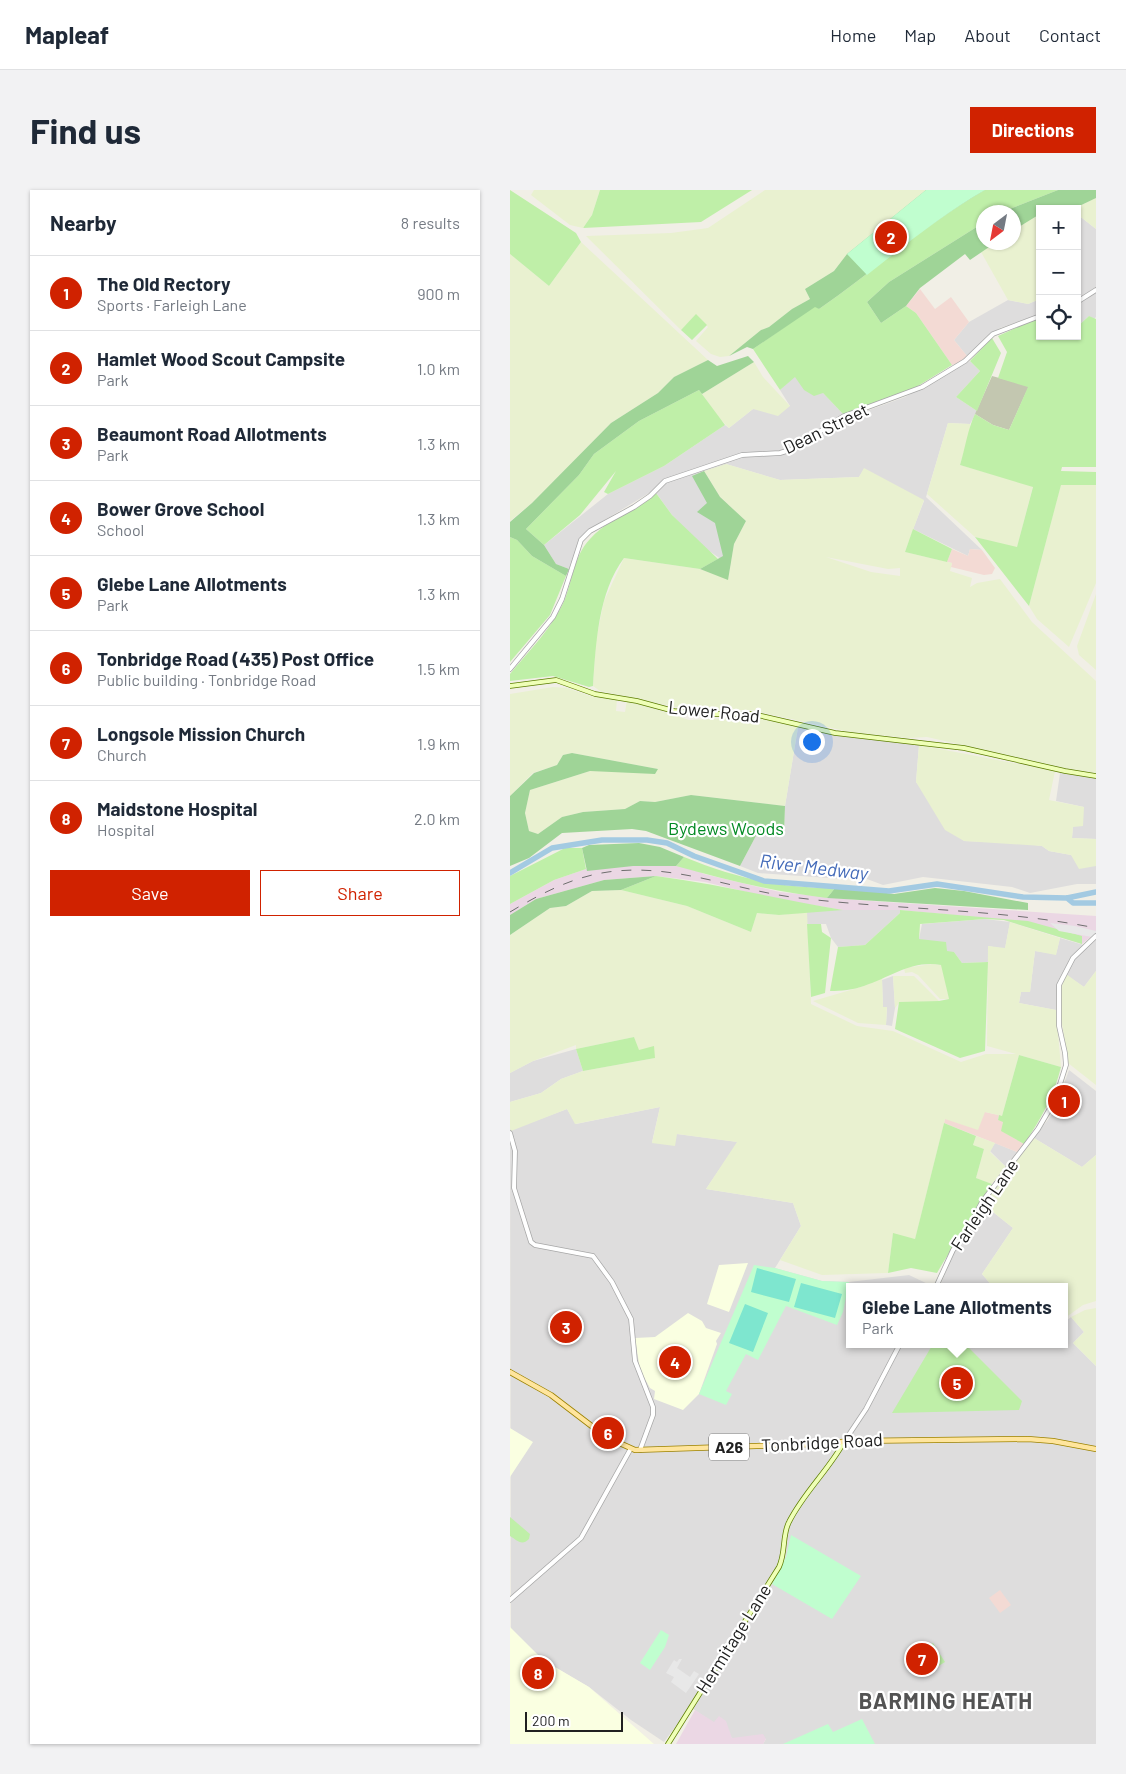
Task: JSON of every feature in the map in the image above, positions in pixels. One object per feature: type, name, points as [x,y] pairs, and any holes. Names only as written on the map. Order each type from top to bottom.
[{"type":"main road","name":"Lower Road","points":[[510,686],[556,680],[595,694],[637,701],[674,711],[712,714],[752,714],[835,733],[964,748],[1065,771],[1096,776]]},
{"type":"main road","name":"Tonbridge Road","points":[[510,1372],[552,1395],[606,1437],[630,1450],[844,1442],[1028,1439],[1053,1441],[1096,1449]]},
{"type":"main road","name":"Hermitage Lane","points":[[668,1744],[779,1567],[785,1549],[786,1529],[806,1493],[834,1460],[844,1442]]},
{"type":"street","points":[[1081,299],[1096,290]]},
{"type":"street","name":"Dean Street","points":[[510,669],[553,617],[562,599],[581,540],[590,531],[634,507],[650,496],[665,481],[742,455],[780,453],[793,449],[844,416],[922,387],[965,362],[993,334],[1036,318]]},
{"type":"street","name":"Farleigh Lane","points":[[938,1283],[953,1250],[967,1232],[982,1202],[1038,1129],[1055,1100],[1066,1065],[1066,1053],[1059,1026],[1060,985],[1073,958],[1096,936]]},
{"type":"street","points":[[510,1133],[515,1151],[514,1188],[531,1242],[535,1245],[593,1256],[612,1282],[631,1319],[635,1361],[653,1407],[653,1416],[641,1443],[640,1450]]},
{"type":"street","points":[[844,1442],[866,1409],[898,1348]]},
{"type":"street","points":[[510,1600],[581,1538],[630,1450]]},
{"type":"shaded area","points":[[534,190],[600,190],[592,215],[583,228],[570,225],[531,195]]},
{"type":"shaded area","points":[[765,190],[926,190],[847,254],[834,271],[805,289],[810,299],[792,309],[769,327],[761,330],[729,356],[720,357],[711,354],[696,341],[708,327],[696,315],[681,330],[586,236],[671,233],[708,228]]},
{"type":"shaded area","points":[[1096,198],[1096,229],[1081,217],[1081,205]]},
{"type":"shaded area","points":[[1036,216],[1036,301],[1028,304],[1008,300],[981,252],[984,250],[1021,250],[1021,226]]},
{"type":"shaded area","points":[[1081,217],[1096,229],[1096,287],[1081,297]]},
{"type":"shaded area","points":[[581,242],[708,360],[674,377],[658,393],[611,423],[532,503],[510,521],[510,254],[549,286]]},
{"type":"shaded area","points":[[920,289],[935,309],[951,297],[969,322],[954,340],[967,356],[959,363],[952,365],[916,313],[906,306]]},
{"type":"shaded area","points":[[1096,292],[1096,317],[1094,319],[1089,316],[1081,323],[1081,301]]},
{"type":"shaded area","points":[[1008,300],[1028,304],[1036,301],[1036,315],[1000,328],[987,336],[967,356],[954,340],[969,322]]},
{"type":"shaded area","points":[[970,361],[980,371],[956,397],[977,411],[970,424],[948,423],[926,497],[982,550],[970,549],[968,556],[913,529],[924,501],[864,469],[859,477],[780,480],[726,464],[731,566],[702,546],[672,515],[654,490],[590,529],[581,537],[569,569],[556,564],[544,545],[608,494],[664,466],[725,425],[729,428],[753,409],[790,406],[780,390],[795,376],[823,393],[847,418],[905,397]]},
{"type":"shaded area","points":[[754,362],[763,377],[790,406],[778,416],[753,409],[729,428],[702,394]]},
{"type":"shaded area","points":[[992,376],[1029,386],[1009,430],[993,425],[975,414]]},
{"type":"shaded area","points":[[948,423],[970,424],[970,431],[960,465],[1033,486],[1017,548],[975,537],[927,494]]},
{"type":"shaded area","points":[[726,464],[780,480],[859,477],[864,468],[924,500],[905,552],[952,563],[950,571],[972,578],[970,587],[977,583],[1000,579],[1032,622],[1096,681],[1096,773],[1074,770],[927,737],[908,738],[850,732],[751,710],[697,711],[600,691],[593,686],[596,640],[604,601],[624,558],[700,569],[728,579],[734,544],[746,521],[720,497],[704,471]],"holes":[[[826,557],[888,569],[900,568],[900,576],[871,572]]]},
{"type":"shaded area","points":[[1061,484],[1096,485],[1096,583],[1069,647],[1037,619],[1029,606]]},
{"type":"shaded area","points":[[952,549],[968,556],[970,549],[982,550],[995,568],[992,574],[984,575],[951,567],[952,563],[947,562]]},
{"type":"shaded area","points":[[1096,594],[1096,670],[1079,655],[1077,646]]},
{"type":"shaded area","points":[[553,687],[567,688],[590,696],[617,699],[616,711],[625,712],[627,700],[689,720],[756,717],[798,727],[785,806],[691,795],[655,802],[640,801],[625,809],[583,812],[562,817],[538,834],[529,831],[525,813],[530,790],[590,771],[658,769],[572,753],[563,755],[557,765],[533,773],[510,796],[510,694]]},
{"type":"shaded area","points":[[798,727],[839,736],[919,745],[916,782],[964,841],[1020,843],[1042,846],[1049,851],[1071,855],[1089,866],[1096,866],[1096,884],[1077,884],[1030,893],[1012,887],[923,877],[883,885],[859,876],[843,879],[758,873],[740,866],[758,832],[784,834],[785,806]]},
{"type":"shaded area","points":[[919,745],[1055,771],[1049,800],[1084,807],[1083,826],[1073,827],[1072,838],[1096,839],[1096,866],[1079,869],[1071,855],[1049,851],[1042,846],[964,841],[945,830],[916,782]]},
{"type":"shaded area","points":[[1060,773],[1096,778],[1096,839],[1072,838],[1073,827],[1084,807],[1056,801]]},
{"type":"shaded area","points":[[622,862],[680,862],[704,874],[780,892],[856,900],[1096,916],[1096,933],[1082,944],[1004,920],[900,910],[843,910],[775,899],[705,882],[656,876],[604,880],[536,899],[510,915],[510,904],[554,880],[586,869]]},
{"type":"shaded area","points":[[621,890],[687,906],[751,932],[757,913],[779,915],[807,912],[811,1004],[857,1026],[893,1031],[961,1062],[986,1054],[1016,1054],[987,1046],[988,946],[1005,948],[1010,922],[1060,938],[1056,955],[1035,951],[1030,992],[1021,992],[1019,1003],[1056,1010],[1061,1067],[1019,1055],[1002,1116],[985,1112],[978,1130],[945,1119],[915,1239],[893,1234],[888,1273],[822,1275],[780,1260],[801,1226],[793,1203],[706,1189],[737,1142],[677,1134],[675,1146],[652,1143],[660,1107],[575,1124],[567,1109],[511,1131],[510,1102],[541,1093],[561,1079],[583,1071],[655,1058],[638,1050],[634,1037],[576,1049],[576,1045],[533,1061],[510,1073],[510,935],[550,908],[566,906],[592,891]]},
{"type":"shaded area","points":[[823,910],[900,910],[900,913],[865,945],[838,947],[831,938],[826,924],[807,924],[807,912]]},
{"type":"shaded area","points":[[985,919],[1010,922],[1005,949],[988,946],[988,962],[962,963],[954,952],[946,952],[919,939],[922,924]]},
{"type":"shaded area","points":[[1050,923],[1075,926],[1096,931],[1096,933],[1092,937],[1059,931]]},
{"type":"shaded area","points":[[1060,938],[1087,946],[1096,939],[1096,971],[1084,987],[1063,973],[1057,988],[1056,1010],[1019,1003],[1021,992],[1030,992],[1035,951],[1056,954]]},
{"type":"shaded area","points":[[932,964],[942,965],[949,999],[940,999],[918,975],[912,972],[905,973],[904,968]]},
{"type":"shaded area","points":[[1096,971],[1096,1085],[1068,1063],[1060,1011],[1061,988],[1066,974],[1084,987]]},
{"type":"shaded area","points":[[893,976],[895,1008],[892,1026],[886,1025],[887,1008],[883,1007],[882,980]]},
{"type":"shaded area","points":[[893,976],[914,976],[939,1001],[899,1003],[895,1008]]},
{"type":"shaded area","points":[[882,977],[883,1007],[887,1007],[886,1025],[858,1023],[813,1001],[864,986]]},
{"type":"shaded area","points":[[576,1049],[583,1071],[561,1079],[541,1093],[510,1102],[510,1073],[533,1061]]},
{"type":"shaded area","points":[[1069,1070],[1096,1091],[1096,1155],[1082,1167],[1034,1138],[1053,1113]]},
{"type":"shaded area","points":[[660,1107],[652,1142],[677,1134],[738,1142],[706,1189],[793,1203],[801,1226],[775,1268],[822,1281],[849,1282],[909,1275],[926,1283],[846,1283],[846,1348],[1068,1348],[1068,1320],[1071,1317],[1084,1332],[1073,1343],[1096,1366],[1096,1744],[763,1744],[766,1739],[732,1738],[690,1707],[664,1742],[631,1720],[589,1687],[543,1660],[511,1629],[510,1128],[511,1130],[567,1109],[576,1124]]},
{"type":"shaded area","points":[[985,1112],[999,1115],[998,1120],[1003,1121],[1002,1131],[1024,1144],[1017,1152],[944,1123],[945,1119]]},
{"type":"shaded area","points":[[976,1136],[995,1143],[990,1152],[1006,1167],[992,1184],[976,1178],[984,1149],[973,1145]]},
{"type":"shaded area","points":[[1034,1138],[1082,1167],[1096,1155],[1096,1301],[1083,1305],[1068,1316],[1068,1283],[990,1283],[982,1274],[1013,1228],[983,1204]]},
{"type":"shaded area","points":[[995,1143],[1017,1152],[1006,1167],[990,1151]]},
{"type":"shaded area","points":[[983,1204],[1013,1228],[982,1274],[990,1283],[941,1283],[953,1253],[968,1235]]},
{"type":"shaded area","points":[[748,1263],[729,1312],[707,1304],[719,1265]]},
{"type":"shaded area","points":[[1096,1308],[1096,1366],[1073,1343],[1084,1332],[1071,1317],[1085,1310]]},
{"type":"shaded area","points":[[688,1313],[702,1321],[706,1328],[721,1333],[716,1341],[717,1344],[699,1394],[683,1410],[654,1399],[655,1391],[650,1388],[640,1370],[635,1338],[655,1337]]},
{"type":"shaded area","points":[[510,1428],[533,1442],[510,1477]]},
{"type":"shaded area","points":[[1000,1590],[1011,1605],[1000,1613],[989,1598]]},
{"type":"shaded area","points":[[510,1627],[543,1660],[589,1687],[654,1744],[510,1744]]},
{"type":"shaded area","points":[[679,1659],[682,1659],[677,1668],[690,1677],[694,1671],[699,1674],[686,1693],[671,1682],[674,1677],[666,1673],[674,1660],[677,1662]]},
{"type":"shaded area","points":[[695,1710],[714,1722],[719,1716],[726,1721],[732,1738],[763,1734],[766,1739],[763,1744],[676,1744]]},
{"type":"green space","points":[[510,190],[576,233],[581,242],[549,286],[510,254]]},
{"type":"green space","points":[[600,190],[752,190],[701,222],[583,228],[592,215]]},
{"type":"green space","points":[[926,190],[985,190],[921,232],[819,309],[815,307],[753,349],[747,347],[729,356],[761,330],[769,327],[792,309],[810,299],[805,289],[834,271],[847,254]]},
{"type":"green space","points":[[926,190],[985,190],[939,220],[867,275],[847,254]]},
{"type":"green space","points":[[985,190],[1058,190],[1020,205],[976,205],[976,227],[889,282],[867,302],[881,323],[906,306],[916,313],[952,365],[913,389],[844,415],[823,393],[814,396],[804,390],[795,377],[780,390],[753,349],[815,306],[819,309],[921,232]]},
{"type":"green space","points":[[1058,190],[1096,190],[1096,198],[1081,205],[1036,205],[1036,216],[1021,226],[1020,205]]},
{"type":"green space","points":[[976,227],[976,250],[985,250],[970,260],[965,254],[920,288],[906,306],[881,323],[867,302],[889,282]]},
{"type":"green space","points":[[696,314],[707,325],[692,340],[681,330]]},
{"type":"green space","points":[[1089,316],[1096,319],[1096,467],[1062,467],[1061,471],[1096,472],[1096,485],[1061,485],[1029,606],[975,537],[1017,547],[1033,487],[960,465],[968,432],[975,414],[993,425],[1009,430],[1028,387],[998,378],[1007,352],[998,336],[1036,319],[1036,340],[1081,340],[1081,323]]},
{"type":"green space","points":[[992,338],[1001,353],[977,411],[956,397],[980,371],[970,361]]},
{"type":"green space","points":[[748,356],[754,362],[702,394],[699,390],[639,421],[594,454],[579,475],[526,529],[544,545],[556,564],[569,569],[566,576],[532,556],[517,540],[510,537],[510,522],[532,503],[611,423],[658,393],[674,377],[708,360],[717,366]]},
{"type":"green space","points":[[699,390],[725,425],[664,466],[608,494],[604,492],[616,471],[580,515],[544,545],[526,529],[579,475],[594,454],[639,421]]},
{"type":"green space","points":[[704,471],[720,497],[746,521],[734,544],[728,580],[700,569],[723,556],[715,523],[697,512],[707,503],[692,476]]},
{"type":"green space","points":[[656,493],[672,515],[718,559],[700,569],[624,558],[615,572],[609,587],[600,619],[593,686],[589,687],[553,676],[510,681],[510,674],[540,638],[560,609],[580,553],[590,539],[605,526],[648,500]]},
{"type":"green space","points":[[913,529],[952,549],[947,562],[905,552]]},
{"type":"green space","points":[[510,537],[517,540],[532,556],[566,576],[550,615],[510,662]]},
{"type":"green space","name":"Bydews Woods","points":[[572,753],[658,769],[655,774],[590,771],[530,790],[525,813],[529,831],[538,834],[562,817],[583,812],[625,809],[640,801],[655,802],[691,795],[785,806],[784,835],[758,832],[740,866],[646,831],[632,829],[562,833],[529,858],[510,866],[510,796],[534,773],[557,765],[563,755]]},
{"type":"green space","points":[[639,843],[660,847],[684,857],[676,866],[633,866],[587,871],[582,848],[589,845]]},
{"type":"green space","points":[[565,848],[582,848],[586,869],[554,880],[510,904],[510,876]]},
{"type":"green space","points":[[684,857],[722,871],[776,884],[835,888],[827,898],[770,889],[676,866]]},
{"type":"green space","points":[[656,876],[703,883],[843,910],[779,915],[757,913],[751,932],[687,906],[621,890]]},
{"type":"green space","points":[[656,876],[621,890],[592,891],[566,906],[550,908],[510,935],[510,915],[536,899],[604,880]]},
{"type":"green space","points":[[843,887],[894,894],[935,888],[964,891],[1028,903],[1028,910],[827,898],[835,888]]},
{"type":"green space","points":[[900,910],[1028,921],[1082,936],[1082,944],[1004,920],[985,919],[920,924],[919,939],[946,942],[947,951],[954,952],[962,963],[988,962],[985,1051],[960,1058],[895,1029],[899,1002],[949,999],[941,965],[930,964],[911,967],[860,987],[830,991],[838,947],[865,945],[900,913]]},
{"type":"green space","points":[[807,924],[821,924],[822,932],[831,938],[825,993],[811,997]]},
{"type":"green space","points":[[634,1037],[639,1050],[654,1046],[655,1058],[583,1071],[576,1049]]},
{"type":"green space","points":[[1019,1055],[1061,1067],[1055,1088],[1046,1107],[1024,1144],[1001,1131],[1003,1122],[998,1120],[999,1115],[1002,1116]]},
{"type":"green space","points":[[944,1123],[976,1136],[973,1145],[984,1149],[976,1178],[992,1184],[937,1273],[911,1268],[888,1273],[893,1233],[915,1239]]},
{"type":"green space","points":[[754,1265],[775,1268],[822,1281],[849,1282],[846,1283],[843,1312],[837,1325],[786,1306],[758,1360],[746,1354],[726,1391],[732,1394],[726,1405],[699,1394]]},
{"type":"green space","points":[[757,1268],[796,1279],[789,1302],[751,1292]]},
{"type":"green space","points":[[801,1283],[842,1294],[835,1318],[794,1307]]},
{"type":"green space","points":[[745,1304],[768,1313],[753,1352],[729,1343]]},
{"type":"green space","points":[[550,1320],[584,1321],[571,1341],[553,1333]]},
{"type":"green space","points":[[931,1348],[969,1348],[1022,1401],[1019,1410],[892,1413]]},
{"type":"green space","points":[[510,1517],[530,1534],[527,1541],[520,1542],[510,1536]]},
{"type":"green space","points":[[791,1535],[861,1576],[832,1619],[772,1584],[786,1557]]},
{"type":"green space","points":[[661,1630],[669,1635],[665,1647],[650,1670],[640,1663]]},
{"type":"green space","points":[[933,1643],[945,1662],[923,1676],[920,1664],[925,1660],[920,1651]]},
{"type":"green space","points":[[862,1719],[875,1744],[783,1744],[828,1724],[833,1732]]},
{"type":"waterway","name":"River Medway","points":[[510,873],[552,848],[602,840],[647,840],[667,843],[694,856],[764,881],[889,891],[937,884],[1023,897],[1067,898],[1096,892]]},
{"type":"waterway","name":"River Medway","points":[[1067,898],[1073,903],[1096,903]]},
{"type":"railway","points":[[510,912],[569,882],[595,874],[631,870],[677,874],[791,897],[867,905],[982,913],[1058,921],[1096,928]]},
{"type":"place","name":"Hamlet Wood Scout Campsite","points":[[891,237]]},
{"type":"place","name":"The Old Rectory","points":[[1064,1101]]},
{"type":"place","name":"Beaumont Road Allotments","points":[[566,1327]]},
{"type":"place","name":"Bower Grove School","points":[[675,1362]]},
{"type":"place","name":"Glebe Lane Allotments","points":[[957,1383]]},
{"type":"place","name":"Tonbridge Road (435) Post Office","points":[[608,1433]]},
{"type":"place","name":"Longsole Mission Church","points":[[922,1659]]},
{"type":"place","name":"Maidstone Hospital","points":[[538,1673]]},
{"type":"district","name":"BARMING HEATH","points":[[946,1701]]}]
